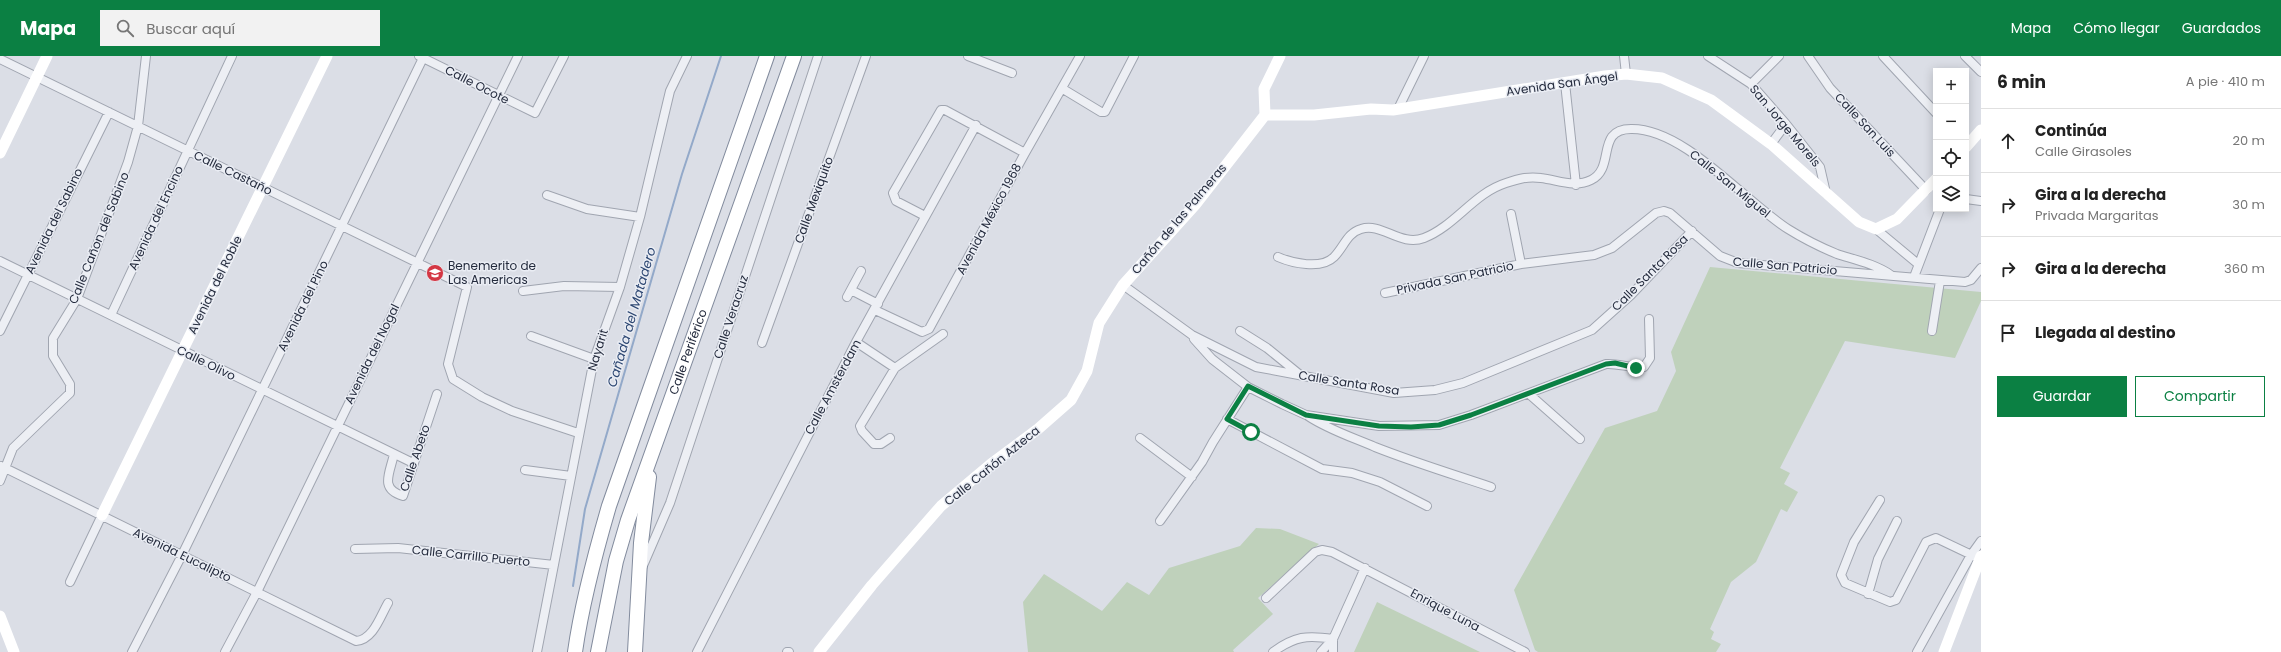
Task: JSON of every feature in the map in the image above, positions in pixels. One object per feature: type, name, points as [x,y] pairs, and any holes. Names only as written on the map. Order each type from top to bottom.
[{"type":"highway","name":"Calle Periférico","points":[[575,652],[580,616],[609,506],[767,56]]},
{"type":"highway","name":"Calle Periférico","points":[[598,652],[616,561],[654,445],[794,56]]},
{"type":"highway","points":[[636,652],[639,576],[645,506],[654,445]]},
{"type":"highway","points":[[569,652],[580,616]]},
{"type":"street","points":[[0,153],[47,56]]},
{"type":"street","name":"Calle Cañon del Sabino","points":[[0,481],[2,466],[13,448],[70,393],[70,384],[54,356],[53,338],[77,299],[118,194],[138,126],[146,56]]},
{"type":"street","name":"Avenida del Encino","points":[[111,315],[232,56]]},
{"type":"street","name":"Avenida del Roble","points":[[102,515],[327,56]]},
{"type":"street","name":"Avenida del Nogal","points":[[225,652],[257,592],[416,262],[518,56]]},
{"type":"street","name":"Calle Ocote","points":[[422,57],[535,113],[564,56]]},
{"type":"street","name":"Nayarit","points":[[537,652],[578,433],[594,359],[620,287],[640,217],[663,114],[670,91],[687,56]]},
{"type":"street","name":"Calle Veracruz","points":[[639,576],[670,503],[818,56]]},
{"type":"street","name":"Calle Mexiquito","points":[[762,343],[866,56]]},
{"type":"street","points":[[968,56],[1012,73]]},
{"type":"street","name":"Avenida México 1968","points":[[861,271],[849,293],[922,332],[929,329],[1024,153],[1063,89],[1080,56]]},
{"type":"street","points":[[1063,89],[1101,112],[1105,112],[1134,56]]},
{"type":"street","points":[[1265,115],[1264,89],[1280,56]]},
{"type":"street","points":[[1398,109],[1424,56]]},
{"type":"street","points":[[1624,56],[1626,74]]},
{"type":"street","name":"San Jorge Morels","points":[[1708,56],[1751,84],[1786,124],[1820,167],[1826,193]]},
{"type":"street","points":[[1751,84],[1779,56]]},
{"type":"street","name":"Calle San Luis","points":[[1808,56],[1830,88],[1926,190]]},
{"type":"street","points":[[1883,56],[1933,110]]},
{"type":"street","points":[[1966,56],[1981,72]]},
{"type":"street","name":"Avenida del Pino","points":[[132,652],[182,555],[342,226],[422,57]]},
{"type":"street","name":"Calle Castaño","points":[[0,59],[467,287],[448,364],[449,372],[453,379],[482,397],[512,411],[578,433]]},
{"type":"street","name":"Avenida San Ángel","points":[[1265,115],[1314,115],[1398,109],[1626,74],[1662,78],[1682,85],[1711,100],[1771,144],[1859,222],[1876,229]]},
{"type":"street","points":[[1278,257],[1290,262],[1302,264],[1326,261],[1333,258],[1347,238],[1354,232],[1369,228],[1410,241],[1423,238],[1440,230],[1498,185],[1522,177],[1540,178],[1576,185],[1565,83]]},
{"type":"street","points":[[925,216],[896,201],[893,193],[941,110],[945,110],[976,125],[1024,153]]},
{"type":"street","name":"Avenida del Sabino","points":[[0,331],[109,112]]},
{"type":"street","name":"Cañón de las Palmeras","points":[[1123,285],[1195,205],[1265,115]]},
{"type":"street","points":[[1771,144],[1786,124]]},
{"type":"street","name":"Calle Amsterdam","points":[[697,652],[856,342],[877,307],[925,216],[976,125]]},
{"type":"street","name":"Calle San Miguel","points":[[1576,185],[1589,181],[1599,175],[1604,167],[1607,146],[1611,137],[1618,130],[1632,128],[1660,133],[1697,155],[1760,210],[1812,244],[1879,267],[1891,275]]},
{"type":"street","points":[[1969,143],[1981,130]]},
{"type":"street","points":[[1918,264],[1876,229],[1897,219],[1933,182]]},
{"type":"street","points":[[547,195],[587,209],[640,217]]},
{"type":"street","points":[[1969,199],[1981,201]]},
{"type":"street","name":"Calle San Patricio","points":[[1521,264],[1594,256],[1605,252],[1656,213],[1664,211],[1670,213],[1720,256],[1728,261],[1914,277],[1940,281],[1965,282],[1971,280],[1981,268]]},
{"type":"street","points":[[1914,277],[1939,212]]},
{"type":"street","name":"Privada San Patricio","points":[[1385,293],[1521,264],[1512,214]]},
{"type":"street","name":"Calle Santa Rosa","points":[[1123,285],[1192,336],[1256,367],[1300,374],[1394,393],[1435,390],[1463,383],[1592,330],[1631,296],[1692,231]]},
{"type":"street","name":"Calle Olivo","points":[[0,261],[413,463]]},
{"type":"street","points":[[1932,331],[1940,281]]},
{"type":"street","name":"Calle Cañón Azteca","points":[[819,652],[872,585],[941,506],[1072,400],[1087,371],[1100,323],[1123,285]]},
{"type":"street","points":[[523,291],[564,286],[620,287]]},
{"type":"street","points":[[1306,415],[1379,426],[1439,425],[1528,394],[1606,364],[1615,363],[1636,368],[1644,367],[1650,358],[1649,319]]},
{"type":"street","points":[[1240,331],[1268,348],[1300,374]]},
{"type":"street","points":[[890,438],[880,444],[874,444],[860,428],[895,368],[943,334]]},
{"type":"street","points":[[531,336],[594,359]]},
{"type":"street","points":[[1192,336],[1212,359],[1248,386],[1306,415],[1325,428],[1395,456],[1491,487]]},
{"type":"street","points":[[856,342],[895,368]]},
{"type":"street","points":[[1160,521],[1192,477],[1248,386]]},
{"type":"street","name":"Calle Abeto","points":[[394,454],[388,487],[392,493],[403,496],[437,394]]},
{"type":"street","points":[[1528,394],[1580,439]]},
{"type":"street","points":[[1227,419],[1322,469],[1352,473],[1380,482],[1427,506]]},
{"type":"street","points":[[1140,438],[1192,477]]},
{"type":"street","name":"Avenida Eucalipto","points":[[2,466],[356,641],[364,640],[369,636],[388,603]]},
{"type":"street","points":[[525,470],[571,476]]},
{"type":"street","points":[[1880,500],[1854,542],[1841,575],[1845,583],[1890,602],[1896,600],[1926,542],[1931,539],[1936,538],[1977,557]]},
{"type":"street","points":[[70,582],[102,515]]},
{"type":"street","points":[[1868,594],[1878,559],[1897,521]]},
{"type":"street","points":[[1944,652],[1977,557],[1981,541]]},
{"type":"street","name":"Calle Carrillo Puerto","points":[[355,549],[388,548],[554,565]]},
{"type":"street","name":"Enrique Luna","points":[[1266,598],[1315,552],[1322,550],[1332,552],[1525,652]]},
{"type":"street","points":[[1916,652],[1977,557]]},
{"type":"street","points":[[1321,652],[1333,639],[1365,568]]},
{"type":"street","points":[[0,616],[14,652]]},
{"type":"street","points":[[1273,652],[1301,636],[1333,639]]},
{"type":"street","points":[[1333,639],[1334,652]]},
{"type":"green space","points":[[1710,267],[1981,292],[1981,301],[1955,358],[1845,341],[1780,468],[1790,473],[1784,484],[1798,492],[1787,512],[1781,509],[1756,562],[1731,582],[1710,629],[1714,632],[1711,639],[1721,644],[1716,652],[1538,652],[1535,650],[1514,590],[1605,428],[1657,411],[1676,371],[1671,352]]},
{"type":"green space","points":[[1256,528],[1280,529],[1319,544],[1258,598],[1273,614],[1233,650],[1234,652],[1028,652],[1023,602],[1044,574],[1102,611],[1127,582],[1149,595],[1169,568],[1240,546]]},
{"type":"green space","points":[[1377,602],[1480,652],[1354,652]]},
{"type":"waterway","name":"Cañada del Matadero","points":[[573,586],[585,509],[682,174],[721,56]]},
{"type":"place","name":"Benemerito de Las Americas","points":[[435,273]]},
{"type":"route","points":[[1251,432],[1239,427],[1227,419],[1248,386],[1265,396],[1306,415],[1379,426],[1411,427],[1439,425],[1471,415],[1606,364],[1615,363],[1636,368]]}]
